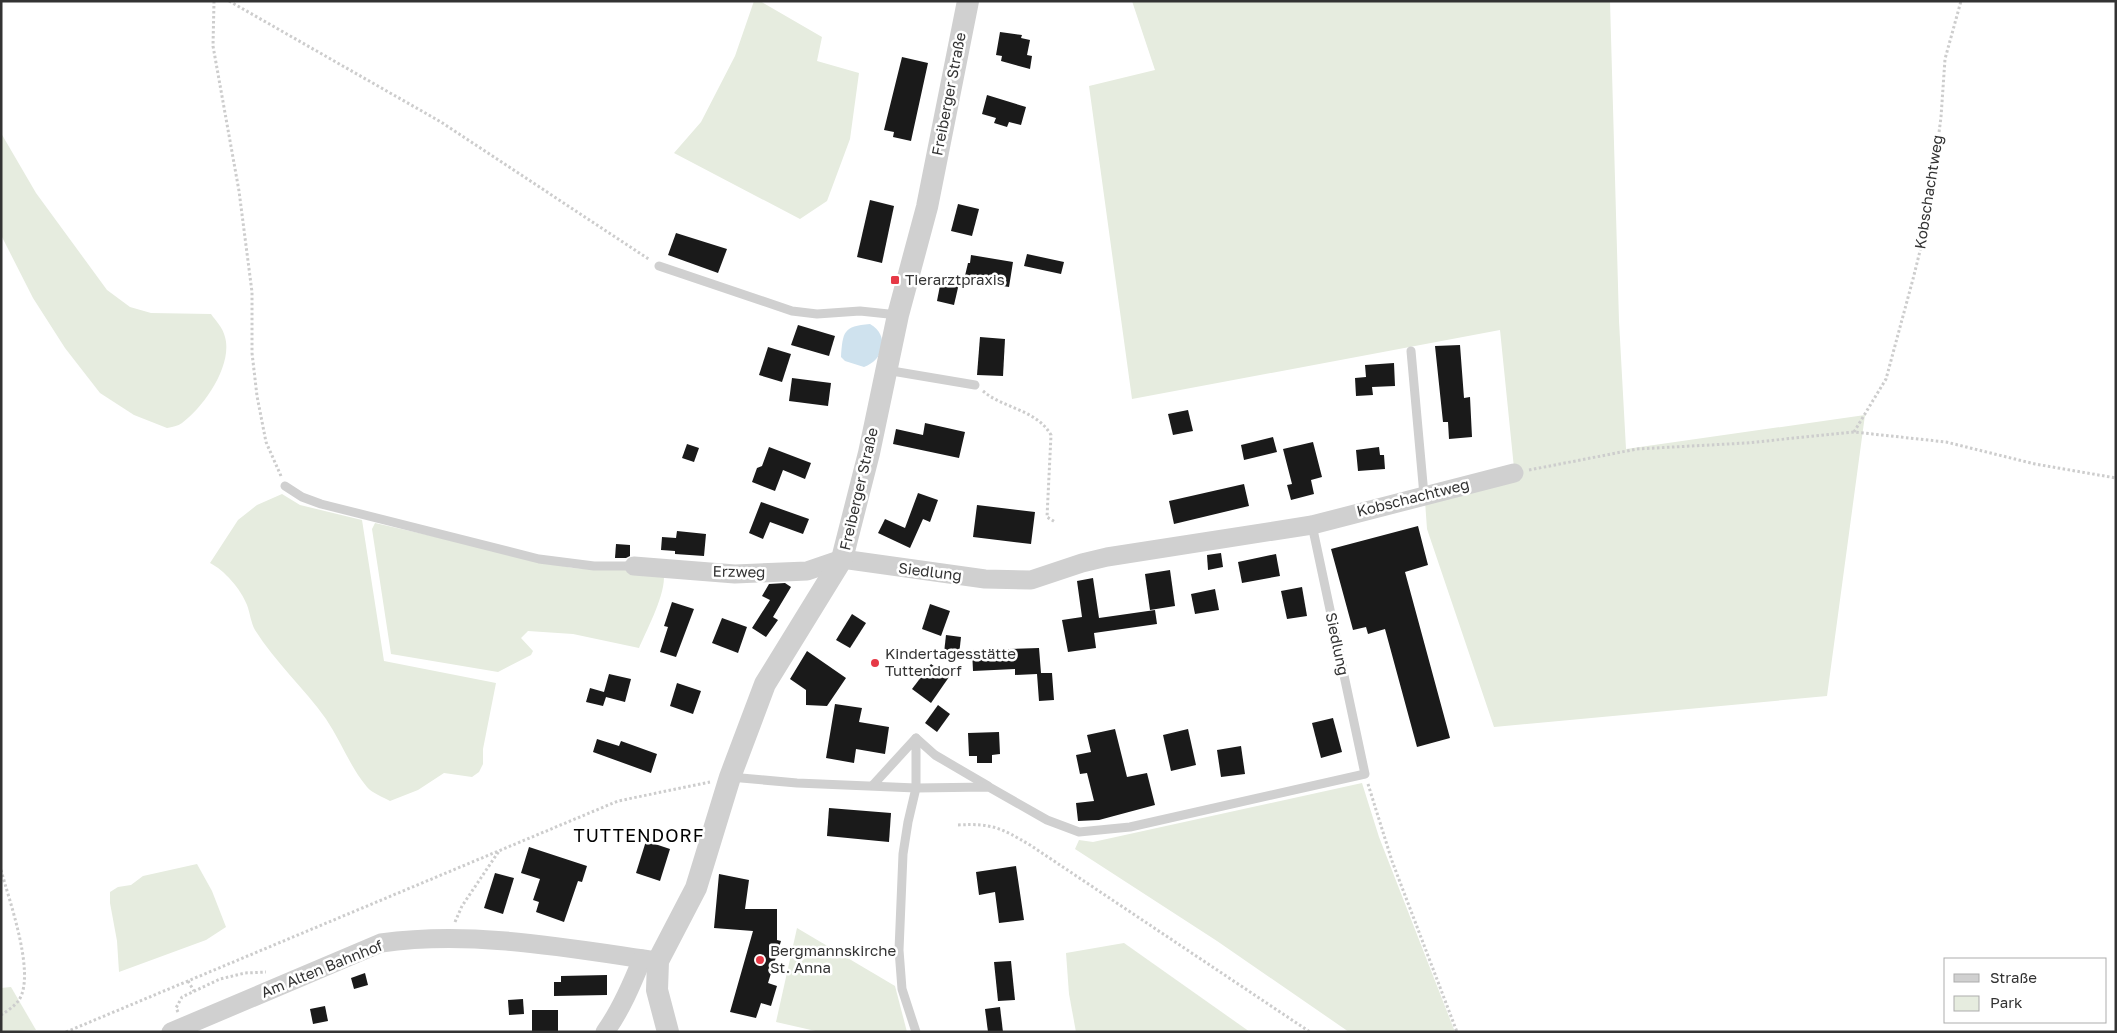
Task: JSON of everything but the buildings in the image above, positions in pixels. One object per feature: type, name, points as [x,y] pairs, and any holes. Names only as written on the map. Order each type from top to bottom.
[{"type":"street","name":"Freiberger Straße","points":[[668,1032],[650,960],[696,888],[730,777],[765,684],[842,560],[869,453],[898,315],[927,207],[968,1]]},
{"type":"street","name":"Kobschachtweg","points":[[1312,524],[1514,473]]},
{"type":"street","name":"Siedlung","points":[[842,560],[985,579],[1031,580],[1107,557],[1312,524]]},
{"type":"street","name":"Erzweg","points":[[634,566],[735,574],[807,571],[842,560]]},
{"type":"street","name":"Am Alten Bahnhof","points":[[177,1029],[381,943],[413,939],[507,941],[650,960]]},
{"type":"street","points":[[604,1032],[650,960]]},
{"type":"lane","points":[[659,266],[792,311],[818,314],[860,311],[898,315]]},
{"type":"lane","points":[[1411,351],[1424,495]]},
{"type":"lane","points":[[885,370],[975,385]]},
{"type":"lane","points":[[285,486],[302,497],[322,504],[539,559],[594,566],[634,566]]},
{"type":"lane","name":"Siedlung","points":[[1312,524],[1365,774]]},
{"type":"lane","points":[[916,738],[935,755],[988,787],[1047,820],[1079,832],[1130,827],[1365,774]]},
{"type":"lane","points":[[873,785],[916,738]]},
{"type":"lane","points":[[916,738],[916,788],[908,822],[904,854],[899,950],[902,989],[916,1032]]},
{"type":"lane","points":[[730,777],[797,784],[873,785],[916,788],[988,787]]},
{"type":"path","points":[[214,1],[214,46],[239,191],[252,292],[252,353],[257,396],[266,442],[285,486]]},
{"type":"path","points":[[230,1],[441,122],[659,266]]},
{"type":"path","name":"Kobschachtweg","points":[[1854,432],[1886,379],[1928,219],[1941,117],[1945,59],[1961,1]]},
{"type":"path","points":[[975,385],[988,396],[1023,410],[1045,425],[1051,435],[1047,517],[1055,522]]},
{"type":"path","points":[[1514,473],[1637,449],[1746,443],[1854,432],[1946,442],[2036,464],[2116,478]]},
{"type":"path","points":[[1365,774],[1392,861],[1457,1032]]},
{"type":"path","points":[[66,1032],[618,800],[730,777]]},
{"type":"path","points":[[958,825],[984,824],[999,828],[1030,845],[1310,1032]]},
{"type":"path","points":[[451,939],[455,919],[462,906],[499,850]]},
{"type":"path","points":[[1,870],[25,964],[24,984],[19,1001],[1,1015]]},
{"type":"path","points":[[177,1029],[176,1008],[182,997],[220,979],[245,973],[273,972],[299,978]]},
{"type":"path","points":[[188,981],[194,991]]},
{"type":"green space","points":[[754,1],[760,1],[822,37],[817,61],[859,73],[850,139],[827,201],[800,219],[674,153],[701,122],[735,56]]},
{"type":"green space","points":[[1132,1],[1610,1],[1619,321],[1626,449],[1865,415],[1827,696],[1494,727],[1427,529],[1425,501],[1515,478],[1500,330],[1132,399],[1089,86],[1155,70]]},
{"type":"green space","points":[[1,133],[36,193],[107,290],[130,307],[151,313],[211,314],[221,328],[225,337],[226,348],[221,372],[199,407],[180,424],[167,428],[134,415],[100,393],[65,348],[33,298],[1,235]]},
{"type":"green space","points":[[282,494],[300,505],[362,520],[384,661],[496,683],[483,749],[483,764],[479,772],[472,777],[444,773],[418,790],[390,801],[375,793],[361,779],[326,719],[263,642],[252,624],[247,605],[236,587],[221,570],[210,563],[238,520],[257,505]]},
{"type":"green space","points":[[375,523],[572,568],[612,570],[662,569],[664,576],[661,597],[639,648],[573,634],[528,631],[521,638],[533,651],[531,655],[498,672],[391,654],[372,529]]},
{"type":"green space","points":[[1362,783],[1379,837],[1455,1032],[1349,1032],[1217,941],[1075,849],[1079,840],[1093,842]]},
{"type":"green space","points":[[197,864],[212,891],[226,927],[206,940],[119,972],[110,892],[118,887],[131,885],[143,876]]},
{"type":"green space","points":[[797,928],[895,986],[907,1032],[820,1032],[776,1022]]},
{"type":"green space","points":[[1124,943],[1250,1032],[1076,1032],[1069,994],[1066,953]]},
{"type":"green space","points":[[11,987],[36,1030],[1,1032],[1,988]]},
{"type":"water","points":[[870,324],[880,334],[882,341],[880,353],[876,359],[864,367],[845,361],[841,357],[846,332],[854,326]]},
{"type":"place","name":"Tierarztpraxis","points":[[895,280]]},
{"type":"place","name":"Kindertagesstätte Tuttendorf","points":[[875,663]]},
{"type":"place","name":"Bergmannskirche St. Anna","points":[[760,960]]},
{"type":"district","name":"TUTTENDORF","points":[[639,836]]}]
